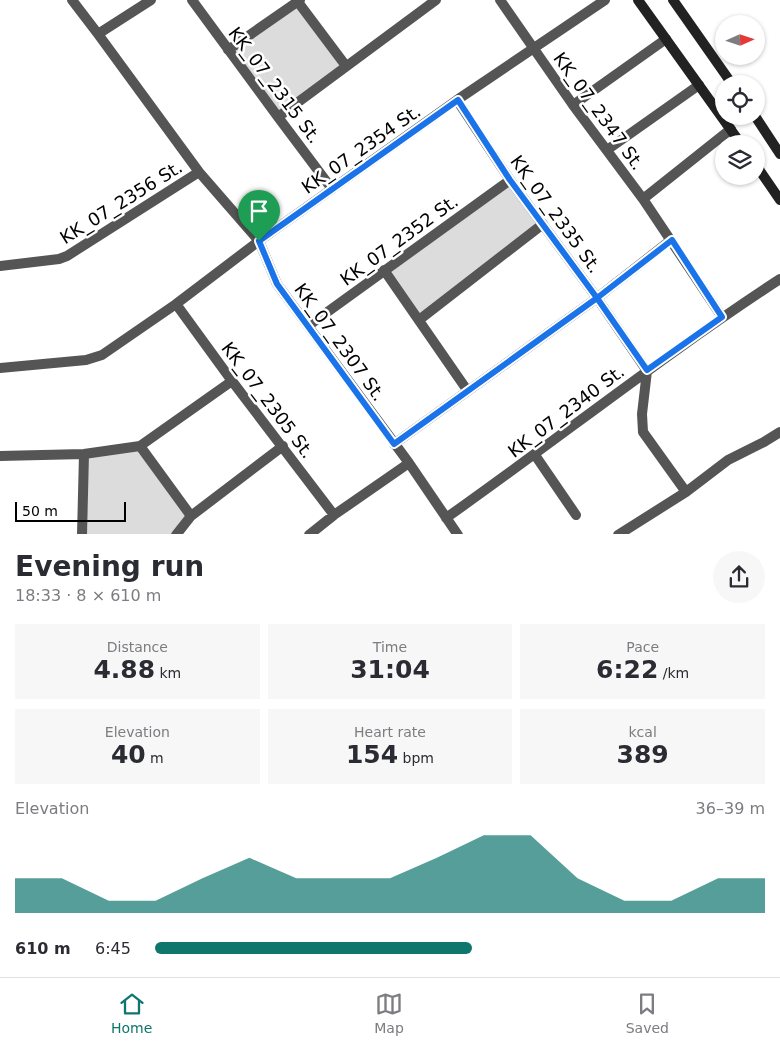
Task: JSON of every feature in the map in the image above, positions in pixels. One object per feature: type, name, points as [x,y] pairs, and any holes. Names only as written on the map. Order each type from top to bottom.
[{"type":"street","name":"KK_07_2307 St.","points":[[72,0],[199,172],[259,241],[277,284],[409,463],[458,534]]},
{"type":"street","points":[[98,34],[151,0]]},
{"type":"street","name":"KK_07_2315 St.","points":[[192,0],[332,189]]},
{"type":"street","points":[[278,118],[436,0]]},
{"type":"street","name":"KK_07_2347 St.","points":[[500,0],[573,105],[644,199],[722,317]]},
{"type":"street","name":"KK_07_2354 St.","points":[[0,368],[86,360],[102,355],[176,304],[259,241],[458,100],[605,0]]},
{"type":"street","points":[[638,0],[735,135]]},
{"type":"street","points":[[673,0],[726,75]]},
{"type":"street","points":[[228,50],[299,1],[346,66]]},
{"type":"street","points":[[573,105],[666,39]]},
{"type":"street","points":[[607,150],[699,85]]},
{"type":"street","name":"KK_07_2335 St.","points":[[458,100],[510,180],[597,298],[647,370]]},
{"type":"street","points":[[761,125],[780,154]]},
{"type":"street","points":[[644,199],[731,129]]},
{"type":"street","name":"KK_07_2356 St.","points":[[0,266],[59,259],[67,256],[199,172]]},
{"type":"street","points":[[765,178],[780,200]]},
{"type":"street","name":"KK_07_2352 St.","points":[[308,326],[510,180]]},
{"type":"street","points":[[419,320],[543,224]]},
{"type":"street","points":[[394,444],[597,298],[672,240]]},
{"type":"street","points":[[384,270],[467,390]]},
{"type":"street","name":"KK_07_2340 St.","points":[[446,518],[535,455],[647,370],[722,317],[780,280]]},
{"type":"street","name":"KK_07_2305 St.","points":[[176,304],[334,515]]},
{"type":"street","points":[[647,370],[642,414],[643,432],[686,492]]},
{"type":"street","points":[[0,456],[84,454],[140,446],[232,381]]},
{"type":"street","points":[[626,532],[686,492],[728,460],[780,432]]},
{"type":"street","points":[[140,446],[191,516]]},
{"type":"street","points":[[176,534],[191,516],[283,446]]},
{"type":"street","points":[[82,534],[84,454]]},
{"type":"street","points":[[535,455],[576,515]]},
{"type":"street","points":[[309,534],[409,463]]},
{"type":"shaded area","points":[[298,2],[346,66],[278,117],[228,50]]},
{"type":"shaded area","points":[[510,180],[543,224],[419,320],[384,270]]},
{"type":"shaded area","points":[[140,446],[191,516],[176,534],[82,534],[84,454]]},
{"type":"route","points":[[259,241],[277,284],[394,444],[597,298],[647,370],[722,317],[672,240],[597,298],[510,180],[458,100],[259,241]]}]
